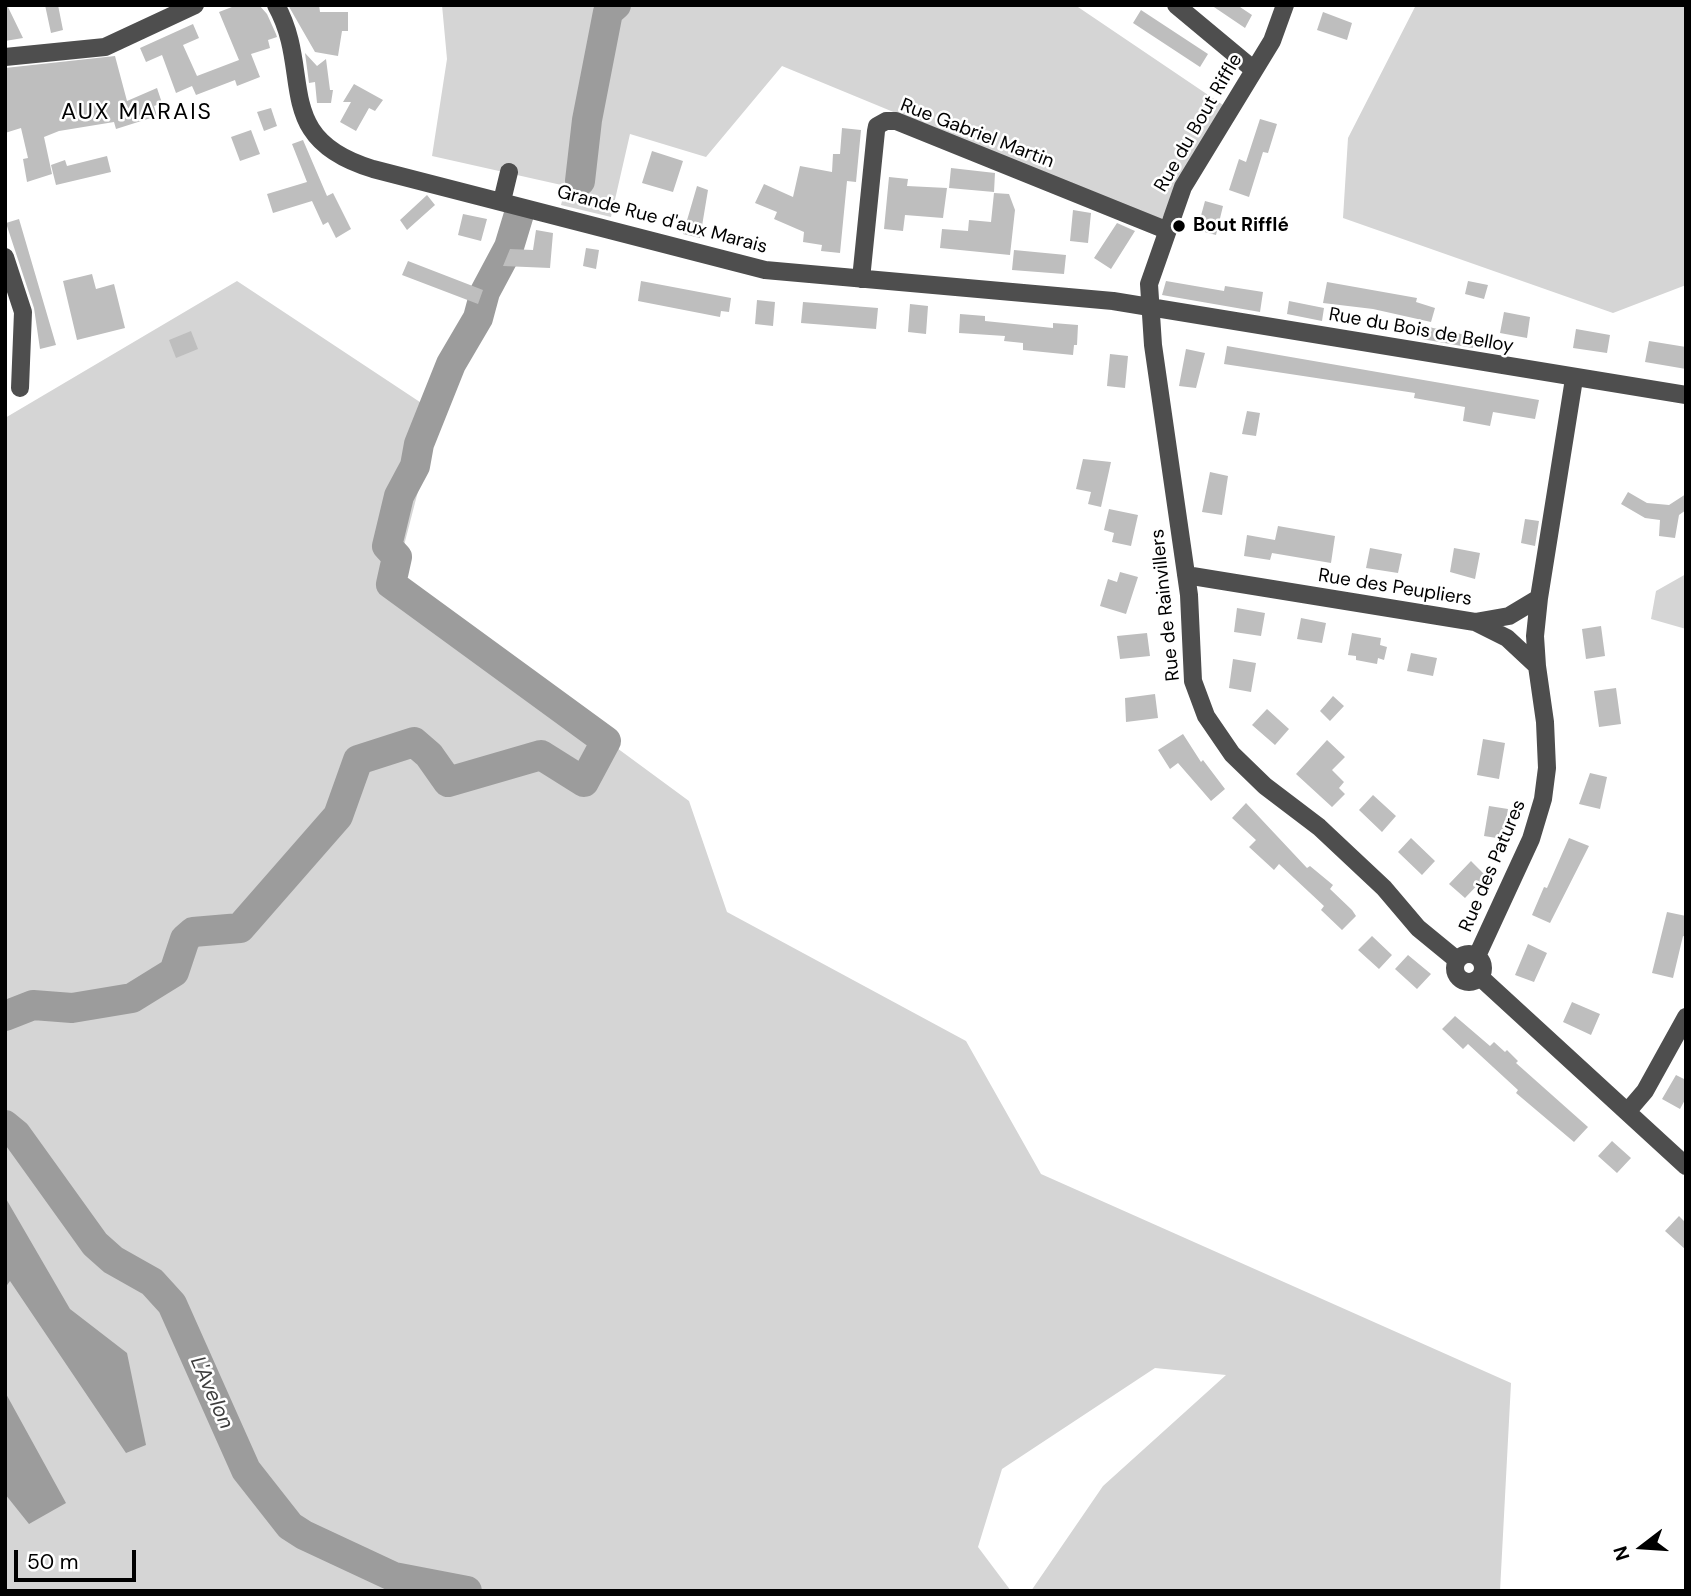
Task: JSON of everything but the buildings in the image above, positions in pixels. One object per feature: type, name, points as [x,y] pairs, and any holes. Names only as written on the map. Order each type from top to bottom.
[{"type":"street","points":[[5,57],[104,47],[195,5]]},
{"type":"street","name":"Grande Rue d'aux Marais","points":[[276,5],[283,22],[304,114],[316,135],[333,152],[373,169],[765,270],[1149,306]]},
{"type":"street","points":[[1176,5],[1254,70]]},
{"type":"street","name":"Rue du Bout Riffle","points":[[1149,306],[1150,276],[1183,187],[1276,33],[1285,5]]},
{"type":"street","name":"Rue Gabriel Martin","points":[[861,279],[876,131],[886,121],[896,121],[1166,230]]},
{"type":"street","points":[[502,201],[509,172]]},
{"type":"street","points":[[5,257],[24,323],[20,388]]},
{"type":"street","name":"Rue du Bois de Belloy","points":[[1149,306],[1574,379],[1686,395]]},
{"type":"street","name":"Rue de Rainvillers","points":[[1149,306],[1186,575],[1193,681],[1201,705],[1222,742],[1265,786],[1300,811],[1356,862],[1418,928],[1457,960]]},
{"type":"street","points":[[1539,598],[1574,379]]},
{"type":"street","name":"Rue des Peupliers","points":[[1186,575],[1475,622],[1509,616],[1539,598]]},
{"type":"street","name":"Rue des Patures","points":[[1477,956],[1531,839],[1544,799],[1547,744],[1535,635],[1539,598]]},
{"type":"street","points":[[1475,622],[1507,638],[1537,666]]},
{"type":"street","points":[[1464,954],[1477,956],[1483,965],[1480,977],[1473,982],[1461,979],[1455,968],[1457,960],[1464,954]]},
{"type":"street","points":[[1480,977],[1686,1166]]},
{"type":"street","points":[[1627,1112],[1645,1091],[1686,1017]]},
{"type":"shaded area","points":[[442,5],[1075,5],[1223,105],[1160,222],[782,66],[706,157],[630,134],[611,217],[561,205],[566,186],[432,156],[447,59]]},
{"type":"shaded area","points":[[1416,5],[1686,5],[1686,285],[1613,313],[1343,218],[1348,138]]},
{"type":"shaded area","points":[[237,281],[438,414],[394,584],[689,801],[727,912],[966,1041],[1041,1174],[1511,1383],[1500,1591],[1031,1591],[1103,1486],[1226,1375],[1155,1368],[1002,1469],[978,1547],[1011,1591],[5,1591],[5,418]]},
{"type":"shaded area","points":[[1686,574],[1686,629],[1651,619],[1656,591]]},
{"type":"shaded area","points":[[5,1197],[70,1309],[127,1353],[146,1445],[126,1453],[10,1281],[5,1288]]},
{"type":"shaded area","points":[[5,1392],[66,1503],[29,1524],[5,1494]]},
{"type":"waterway","points":[[580,181],[587,120],[608,12],[616,5]]},
{"type":"waterway","points":[[5,1016],[33,1005],[72,1008],[132,998],[174,972],[185,939],[193,932],[240,928],[338,816],[358,760],[414,742],[429,755],[448,782],[541,755],[584,782],[606,741],[391,584],[397,557],[387,546],[399,496],[415,466],[419,444],[451,364],[478,318],[485,292],[509,247],[519,214]]},
{"type":"waterway","name":"L'Avelon","points":[[5,1125],[16,1134],[95,1244],[113,1260],[152,1282],[172,1304],[246,1470],[290,1526],[394,1577],[467,1591]]},
{"type":"place","name":"Bout Rifflé","points":[[1179,226]]},
{"type":"district","name":"AUX MARAIS","points":[[137,113]]}]
